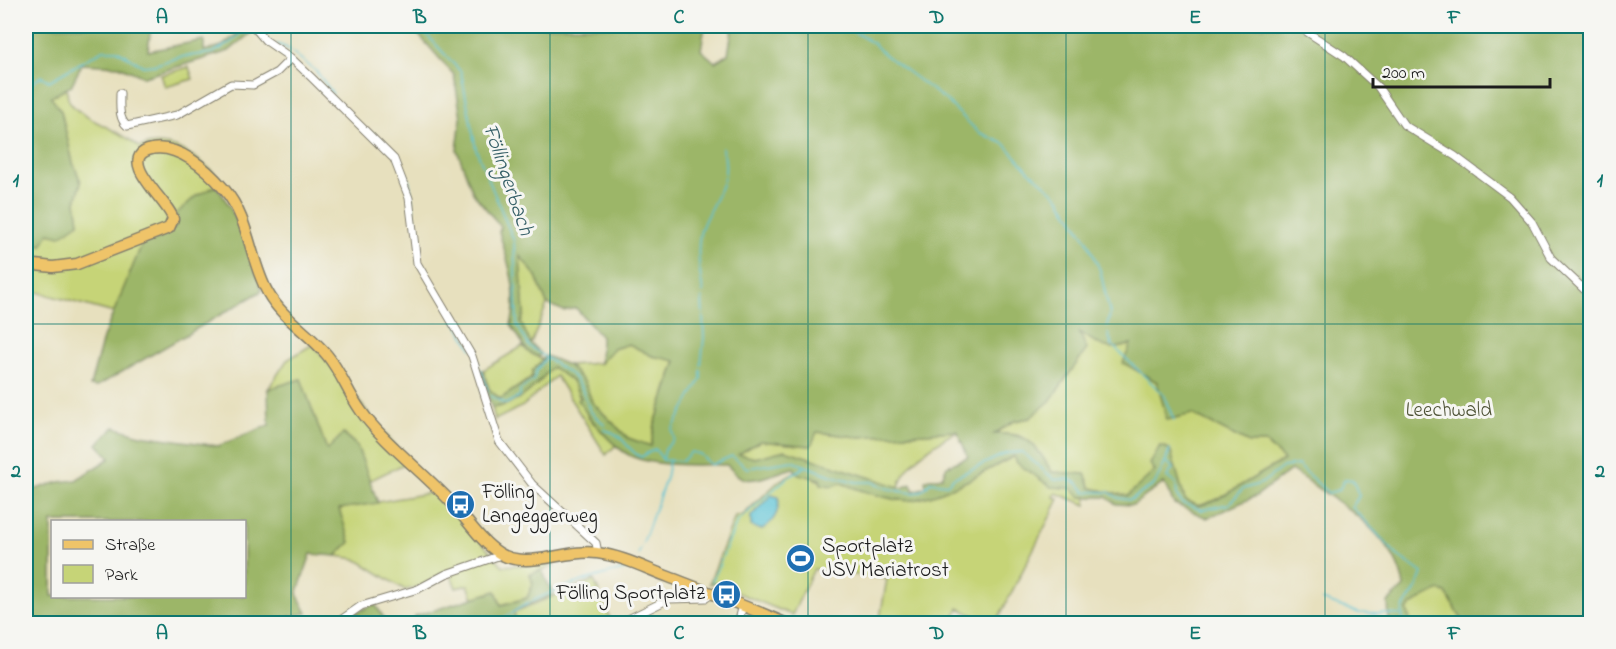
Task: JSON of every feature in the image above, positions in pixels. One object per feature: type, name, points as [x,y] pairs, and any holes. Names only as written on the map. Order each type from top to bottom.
[{"type":"main road","points":[[26,264],[53,267],[77,264],[169,228],[173,219],[171,211],[144,178],[138,168],[138,160],[145,152],[155,149],[167,150],[187,158],[227,192],[252,242],[262,279],[272,299],[326,354],[366,418],[501,555],[522,560],[578,552],[598,553],[621,559],[788,624]]},
{"type":"street","points":[[253,26],[265,40],[291,58],[396,162],[409,198],[417,263],[472,356],[499,441],[532,484],[592,540],[598,547],[598,553]]},
{"type":"street","points":[[1298,26],[1344,56],[1378,87],[1404,125],[1455,156],[1510,197],[1532,222],[1551,258],[1590,295]]},
{"type":"street","points":[[120,93],[123,122],[127,126],[137,126],[177,115],[205,96],[231,84],[253,85],[277,72],[291,58]]},
{"type":"street","points":[[335,624],[361,606],[418,589],[446,574],[501,555]]},
{"type":"street","points":[[618,624],[669,599],[706,598],[712,594]]},
{"type":"street","points":[[736,623],[743,605]]},
{"type":"green space","points":[[26,26],[151,26],[148,51],[204,40],[204,51],[222,46],[237,34],[238,26],[266,26],[253,31],[229,51],[144,77],[119,66],[82,64],[71,86],[51,97],[61,111],[73,163],[81,182],[76,202],[79,223],[60,236],[49,233],[42,246],[26,237]]},
{"type":"green space","name":"Leechwald","points":[[411,26],[705,26],[701,50],[715,62],[728,54],[733,26],[1590,26],[1590,282],[1581,280],[1590,291],[1590,623],[1464,623],[1446,593],[1439,590],[1410,606],[1407,610],[1411,623],[1389,623],[1388,602],[1404,587],[1399,567],[1389,549],[1376,533],[1343,505],[1291,470],[1256,496],[1207,518],[1174,504],[1164,483],[1133,505],[1116,504],[1106,497],[1080,497],[1071,488],[1051,487],[1017,463],[1014,456],[952,488],[926,497],[906,500],[877,495],[841,483],[832,486],[821,484],[820,479],[798,474],[794,468],[760,478],[747,479],[738,476],[727,465],[655,463],[633,457],[602,432],[578,400],[581,398],[572,381],[552,367],[519,399],[492,408],[479,370],[483,370],[489,389],[500,399],[532,378],[532,371],[546,356],[568,365],[585,383],[592,402],[628,438],[651,446],[655,424],[676,361],[652,356],[629,344],[613,349],[600,363],[601,337],[576,308],[564,311],[547,304],[536,276],[520,256],[524,314],[521,323],[531,344],[541,354],[538,357],[528,352],[511,325],[514,290],[499,232],[501,227],[473,193],[457,150],[461,118],[454,75]],"holes":[[[1079,332],[1109,348],[1131,344],[1123,363],[1157,382],[1167,420],[1192,414],[1249,443],[1266,443],[1284,460],[1216,500],[1199,506],[1185,500],[1170,449],[1160,446],[1150,464],[1155,471],[1127,496],[1091,488],[1085,474],[1052,472],[1041,454],[1023,438],[1015,435],[994,434],[1014,421],[1030,418],[1050,401],[1087,349]],[[957,431],[968,457],[947,466],[942,477],[925,480],[926,487],[914,491],[911,484],[902,488],[785,450],[755,458],[739,454],[760,441],[811,446],[817,432],[858,437]]]},
{"type":"green space","points":[[189,67],[193,79],[165,87],[161,75]]},
{"type":"green space","points":[[67,88],[70,102],[83,114],[139,147],[163,144],[184,151],[221,179],[216,186],[196,196],[175,227],[160,238],[142,244],[114,313],[26,289],[26,237],[42,246],[49,233],[79,223],[76,202],[81,182],[73,163],[61,111],[50,97]]},
{"type":"green space","points":[[216,186],[238,223],[262,291],[96,387],[90,386],[103,338],[142,244],[160,238],[175,227],[176,214],[196,196]]},
{"type":"green space","points":[[519,254],[536,276],[547,304],[531,344],[521,323],[524,314]]},
{"type":"green space","points":[[1078,331],[1132,344],[1157,382],[1192,414],[1249,443],[1265,443],[1284,460],[1216,500],[1199,506],[1185,500],[1170,449],[1160,446],[1151,463],[1155,471],[1128,496],[1091,488],[1085,474],[1052,472],[1035,447],[1022,437],[1014,434],[992,435],[1014,421],[1030,418],[1087,349]]},
{"type":"green space","points":[[313,344],[408,462],[369,481],[357,446],[344,434],[327,450],[301,379],[268,389],[287,360]]},
{"type":"green space","points":[[629,344],[652,356],[676,360],[655,424],[651,447],[628,438],[592,402],[585,383],[568,365],[600,363],[613,349]]},
{"type":"green space","points":[[523,346],[528,352],[543,360],[532,371],[532,377],[500,399],[489,389],[483,370]]},
{"type":"green space","points":[[552,367],[572,380],[589,419],[617,444],[606,455],[556,376],[523,406],[495,420],[492,408],[519,399]]},
{"type":"green space","points":[[301,379],[327,450],[343,434],[357,446],[378,503],[339,509],[350,542],[336,556],[311,554],[297,594],[307,613],[269,621],[269,624],[26,623],[26,492],[59,482],[76,480],[110,458],[97,444],[115,427],[140,435],[218,446],[269,425],[268,389]]},
{"type":"green space","points":[[957,431],[914,461],[902,478],[899,487],[785,450],[755,458],[738,454],[760,441],[811,446],[816,432],[858,437]]},
{"type":"green space","points":[[1015,456],[1051,487],[1071,488],[1080,497],[1087,497],[1086,505],[1056,493],[1054,497],[1059,499],[996,623],[988,623],[959,608],[951,623],[879,623],[887,579],[814,569],[792,615],[714,583],[709,584],[735,517],[743,515],[779,481],[796,471],[832,486],[841,483],[887,498],[913,500],[952,488]]},
{"type":"green space","points":[[429,493],[438,494],[503,566],[546,563],[554,566],[530,574],[533,584],[527,598],[501,605],[496,591],[473,598],[468,585],[456,588],[449,570],[421,586],[405,590],[356,559],[336,556],[350,542],[338,509]]},
{"type":"green space","points":[[542,570],[553,595],[514,611],[516,623],[415,623],[415,616],[496,591],[501,605],[527,598],[533,584],[530,574]]},
{"type":"green space","points":[[594,580],[612,623],[516,623],[514,612]]},
{"type":"green space","points":[[1439,589],[1446,592],[1464,623],[1411,623],[1407,610],[1414,603]]},
{"type":"green space","points":[[375,604],[387,623],[338,624],[346,617]]},
{"type":"water","points":[[771,495],[779,497],[775,516],[761,530],[751,526],[751,516]]},
{"type":"waterway","name":"Föllingerbach","points":[[419,26],[461,72],[476,149],[514,241],[517,325],[529,346],[573,376],[582,389],[590,411],[605,425],[604,430],[616,434],[636,454],[641,457],[655,449],[663,460],[682,461],[691,452],[700,454],[711,465],[732,456],[747,468],[792,461],[856,482],[873,482],[887,488],[915,493],[922,491],[930,482],[947,484],[953,478],[1007,453],[1022,452],[1055,480],[1072,481],[1085,492],[1109,492],[1118,498],[1130,500],[1154,485],[1166,461],[1173,468],[1167,477],[1176,484],[1177,496],[1182,503],[1202,510],[1229,504],[1243,489],[1262,483],[1283,467],[1298,465],[1328,493],[1339,490],[1345,479],[1353,480],[1359,496],[1352,507],[1397,555],[1422,573],[1403,610],[1404,624]]},
{"type":"waterway","points":[[844,26],[873,43],[885,55],[947,101],[978,132],[1005,144],[1028,170],[1058,196],[1087,241],[1100,270],[1110,314],[1107,327]]},
{"type":"waterway","points":[[26,88],[41,76],[49,81],[103,50],[117,50],[143,66],[154,65],[180,57],[212,53],[230,43],[241,33],[253,32]]},
{"type":"waterway","points":[[277,44],[287,48],[316,71],[333,94]]},
{"type":"waterway","points":[[373,133],[395,153]]},
{"type":"waterway","points":[[703,293],[699,260],[700,235],[724,180],[725,159],[722,148]]},
{"type":"waterway","points":[[400,162],[409,180],[416,225]]},
{"type":"waterway","points":[[701,365],[704,338],[702,298]]},
{"type":"waterway","points":[[453,317],[472,349]]},
{"type":"waterway","points":[[1108,333],[1112,345],[1163,394],[1174,420]]},
{"type":"waterway","points":[[490,396],[506,404],[520,396],[520,390],[534,380],[536,371],[546,358]]},
{"type":"waterway","points":[[476,359],[479,365]]},
{"type":"waterway","points":[[481,369],[488,392]]},
{"type":"waterway","points":[[663,459],[665,449],[674,439],[672,430],[701,379],[701,370]]},
{"type":"waterway","points":[[1166,460],[1170,449]]},
{"type":"waterway","points":[[643,543],[666,478],[669,461]]},
{"type":"waterway","points":[[790,476],[806,466]]},
{"type":"waterway","points":[[712,582],[737,522],[788,477]]},
{"type":"waterway","points":[[638,555],[641,548]]},
{"type":"waterway","points":[[497,624],[511,613],[561,588],[631,568]]},
{"type":"waterway","points":[[1322,600],[1359,613],[1400,615]]},
{"type":"place","name":"Fölling Langeggerweg","points":[[461,505]]},
{"type":"place","name":"Sportplatz JSV Mariatrost","points":[[801,559]]},
{"type":"place","name":"Fölling Sportplatz","points":[[726,594]]}]
